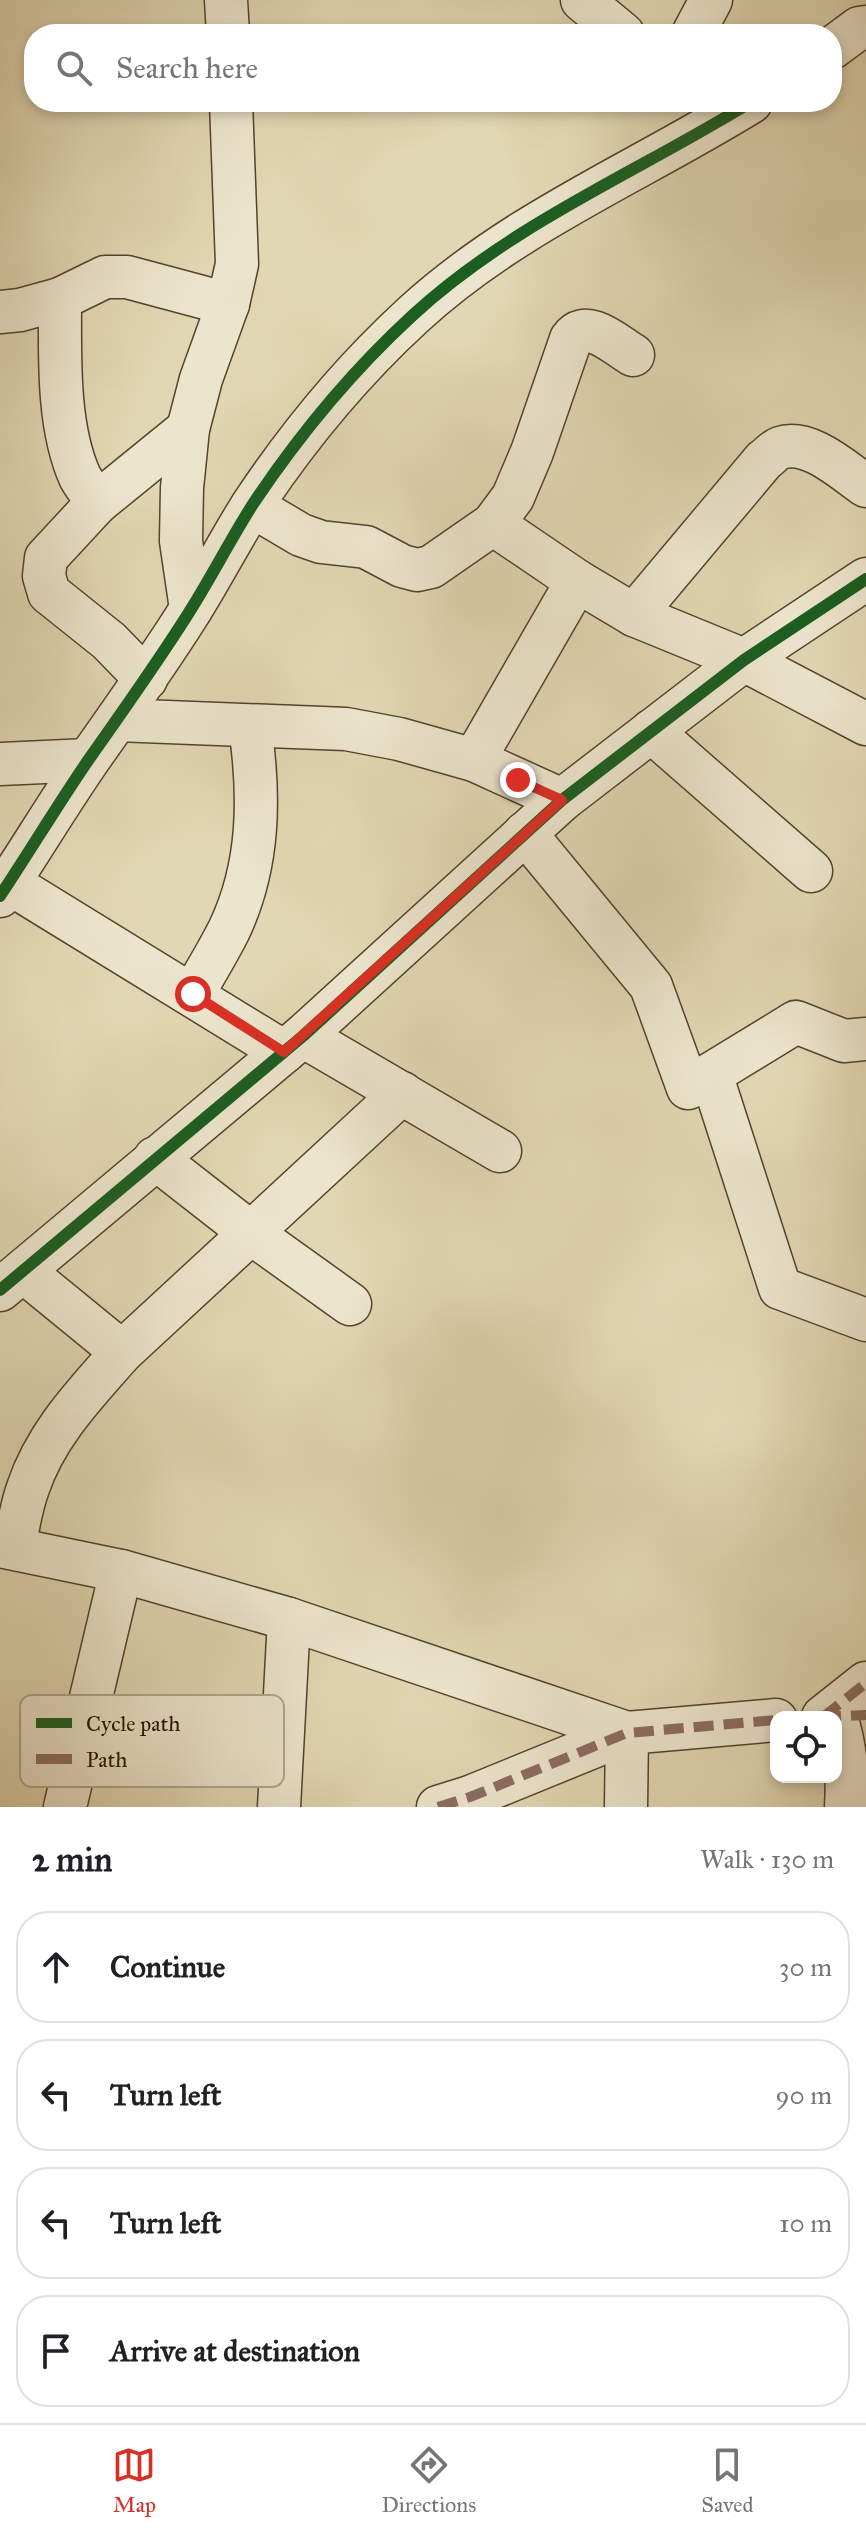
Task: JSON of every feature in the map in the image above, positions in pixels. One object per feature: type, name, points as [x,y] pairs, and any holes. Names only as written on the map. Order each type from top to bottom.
[{"type":"street","points":[[226,0],[227,24]]},
{"type":"street","points":[[698,24],[711,0]]},
{"type":"street","points":[[191,609],[181,541],[182,488],[188,429],[201,379],[228,304],[237,264],[232,112]]},
{"type":"street","points":[[500,1151],[402,1093],[193,994],[4,890],[88,760],[146,679],[252,506],[299,437],[347,383],[414,314],[501,246],[705,113]]},
{"type":"street","points":[[0,312],[60,299],[105,277],[127,277],[228,304]]},
{"type":"street","points":[[60,299],[63,399],[71,450],[81,478],[97,503]]},
{"type":"street","points":[[252,506],[301,535],[321,542],[366,547],[402,566],[417,570],[431,567],[493,524],[513,497],[576,332],[585,329],[595,332],[633,355]]},
{"type":"street","points":[[146,679],[109,641],[49,593],[44,576],[46,558],[97,503],[188,429]]},
{"type":"street","points":[[634,615],[764,460],[779,448],[800,447],[826,459],[866,486]]},
{"type":"street","points":[[493,524],[634,615],[744,660],[866,724]]},
{"type":"street","points":[[122,1352],[12,1280],[293,1044],[562,800],[744,660],[866,579]]},
{"type":"street","points":[[474,760],[577,581]]},
{"type":"street","points":[[117,720],[346,729],[399,739],[474,760],[562,800]]},
{"type":"street","points":[[193,994],[229,930],[247,882],[256,841],[257,794],[250,726]]},
{"type":"street","points":[[651,731],[811,871]]},
{"type":"street","points":[[0,764],[88,760]]},
{"type":"street","points":[[525,833],[651,986],[688,1088],[796,1022],[844,1041],[866,1039]]},
{"type":"street","points":[[711,1074],[780,1288],[866,1320]]},
{"type":"street","points":[[402,1093],[122,1352],[80,1399],[49,1440],[7,1547],[121,1571],[289,1619],[627,1733]]},
{"type":"street","points":[[155,1158],[251,1233],[350,1304]]},
{"type":"street","points":[[92,1695],[121,1571]]},
{"type":"street","points":[[284,1713],[289,1619]]},
{"type":"street","points":[[828,1711],[866,1683]]},
{"type":"street","points":[[842,1717],[866,1715]]},
{"type":"street","points":[[459,1804],[627,1733],[770,1721]]},
{"type":"street","points":[[626,1807],[627,1733]]},
{"type":"street","points":[[842,1734],[846,1807]]},
{"type":"street","points":[[65,1807],[70,1787]]},
{"type":"street","points":[[279,1807],[280,1787]]},
{"type":"marked path","points":[[831,1711],[866,1683]]},
{"type":"marked path","points":[[842,1716],[866,1715]]},
{"type":"marked path","points":[[438,1807],[627,1733],[770,1721]]},
{"type":"cycle path","points":[[0,896],[176,632],[271,478],[327,405],[369,358],[413,315],[492,253],[577,200],[734,112]]},
{"type":"cycle path","points":[[0,1290],[303,1036],[562,800],[744,660],[866,579]]},
{"type":"route","points":[[193,994],[284,1052],[562,800],[518,780]]}]
